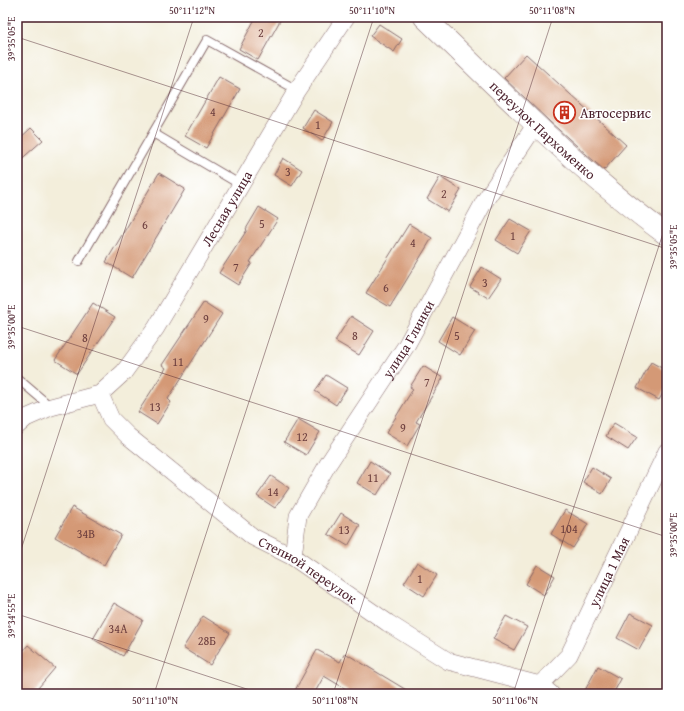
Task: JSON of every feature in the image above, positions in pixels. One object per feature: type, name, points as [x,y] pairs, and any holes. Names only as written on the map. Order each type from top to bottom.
[{"type":"street","name":"Лесная улица","points":[[100,394],[124,372],[156,328],[297,90],[346,17]]},
{"type":"street","name":"переулок Пархоменко","points":[[424,17],[568,155],[600,183],[667,236]]},
{"type":"street","name":"улица Глинки","points":[[293,557],[298,516],[328,464],[406,346],[484,202],[536,124]]},
{"type":"street","name":"Степной переулок","points":[[100,394],[111,419],[128,436],[253,537],[293,557],[388,623],[448,661],[546,689]]},
{"type":"street","points":[[17,426],[26,418],[51,407],[100,394]]},
{"type":"street","name":"улица 1 Мая","points":[[546,689],[569,656],[667,451]]},
{"type":"lane","points":[[79,261],[207,40],[297,90]]},
{"type":"lane","points":[[153,133],[241,186]]},
{"type":"lane","points":[[17,378],[51,407]]},
{"type":"building","points":[[256,17],[282,17],[258,60],[239,49]]},
{"type":"building","points":[[379,24],[402,39],[394,52],[370,36]]},
{"type":"building","name":"Автосервис","points":[[526,54],[626,145],[604,170],[550,122],[504,78]]},
{"type":"building","points":[[219,77],[240,89],[206,148],[185,136]]},
{"type":"building","points":[[314,110],[333,122],[322,141],[303,128]]},
{"type":"building","points":[[31,128],[43,140],[17,163],[17,141]]},
{"type":"building","points":[[283,158],[302,170],[292,186],[274,175]]},
{"type":"building","points":[[159,173],[185,189],[132,278],[106,262]]},
{"type":"building","points":[[440,177],[461,190],[448,212],[427,199]]},
{"type":"building","points":[[259,207],[278,219],[250,262],[252,263],[238,285],[219,273],[247,230],[246,229]]},
{"type":"building","points":[[510,219],[531,231],[517,253],[496,240]]},
{"type":"building","points":[[409,224],[432,238],[390,307],[366,293]]},
{"type":"building","points":[[482,267],[501,279],[488,298],[470,287]]},
{"type":"building","points":[[204,302],[222,314],[168,399],[171,402],[157,424],[138,412],[166,368],[162,365]]},
{"type":"building","points":[[93,303],[115,317],[77,374],[55,360]]},
{"type":"building","points":[[351,316],[374,331],[359,355],[335,341]]},
{"type":"building","points":[[452,317],[475,331],[460,355],[438,341]]},
{"type":"building","points":[[651,362],[667,371],[667,386],[659,400],[637,388]]},
{"type":"building","points":[[423,366],[443,378],[416,422],[420,424],[407,446],[386,433],[413,389],[410,387]]},
{"type":"building","points":[[326,375],[347,388],[336,405],[315,391]]},
{"type":"building","points":[[298,419],[320,432],[306,455],[284,442]]},
{"type":"building","points":[[614,423],[637,437],[628,450],[606,436]]},
{"type":"building","points":[[370,461],[390,474],[377,495],[357,483]]},
{"type":"building","points":[[592,467],[611,479],[602,494],[583,482]]},
{"type":"building","points":[[271,476],[289,488],[275,508],[257,496]]},
{"type":"building","points":[[72,507],[121,535],[104,565],[55,537]]},
{"type":"building","points":[[565,510],[588,524],[573,548],[551,534]]},
{"type":"building","points":[[341,513],[360,525],[348,546],[328,534]]},
{"type":"building","points":[[417,562],[437,575],[424,596],[404,583]]},
{"type":"building","points":[[537,565],[555,576],[544,595],[526,584]]},
{"type":"building","points":[[114,603],[143,620],[123,656],[93,639]]},
{"type":"building","points":[[630,613],[653,625],[639,650],[617,638]]},
{"type":"building","points":[[203,616],[230,633],[210,665],[183,648]]},
{"type":"building","points":[[506,616],[527,627],[514,650],[493,639]]},
{"type":"building","points":[[28,645],[55,668],[33,694],[27,694],[17,685],[17,658]]},
{"type":"building","points":[[317,650],[340,662],[345,653],[413,694],[354,694],[324,676],[314,694],[293,694]]},
{"type":"building","points":[[598,666],[621,679],[613,694],[583,694]]},
{"type":"place","name":"Автосервис","points":[[564,113]]}]
